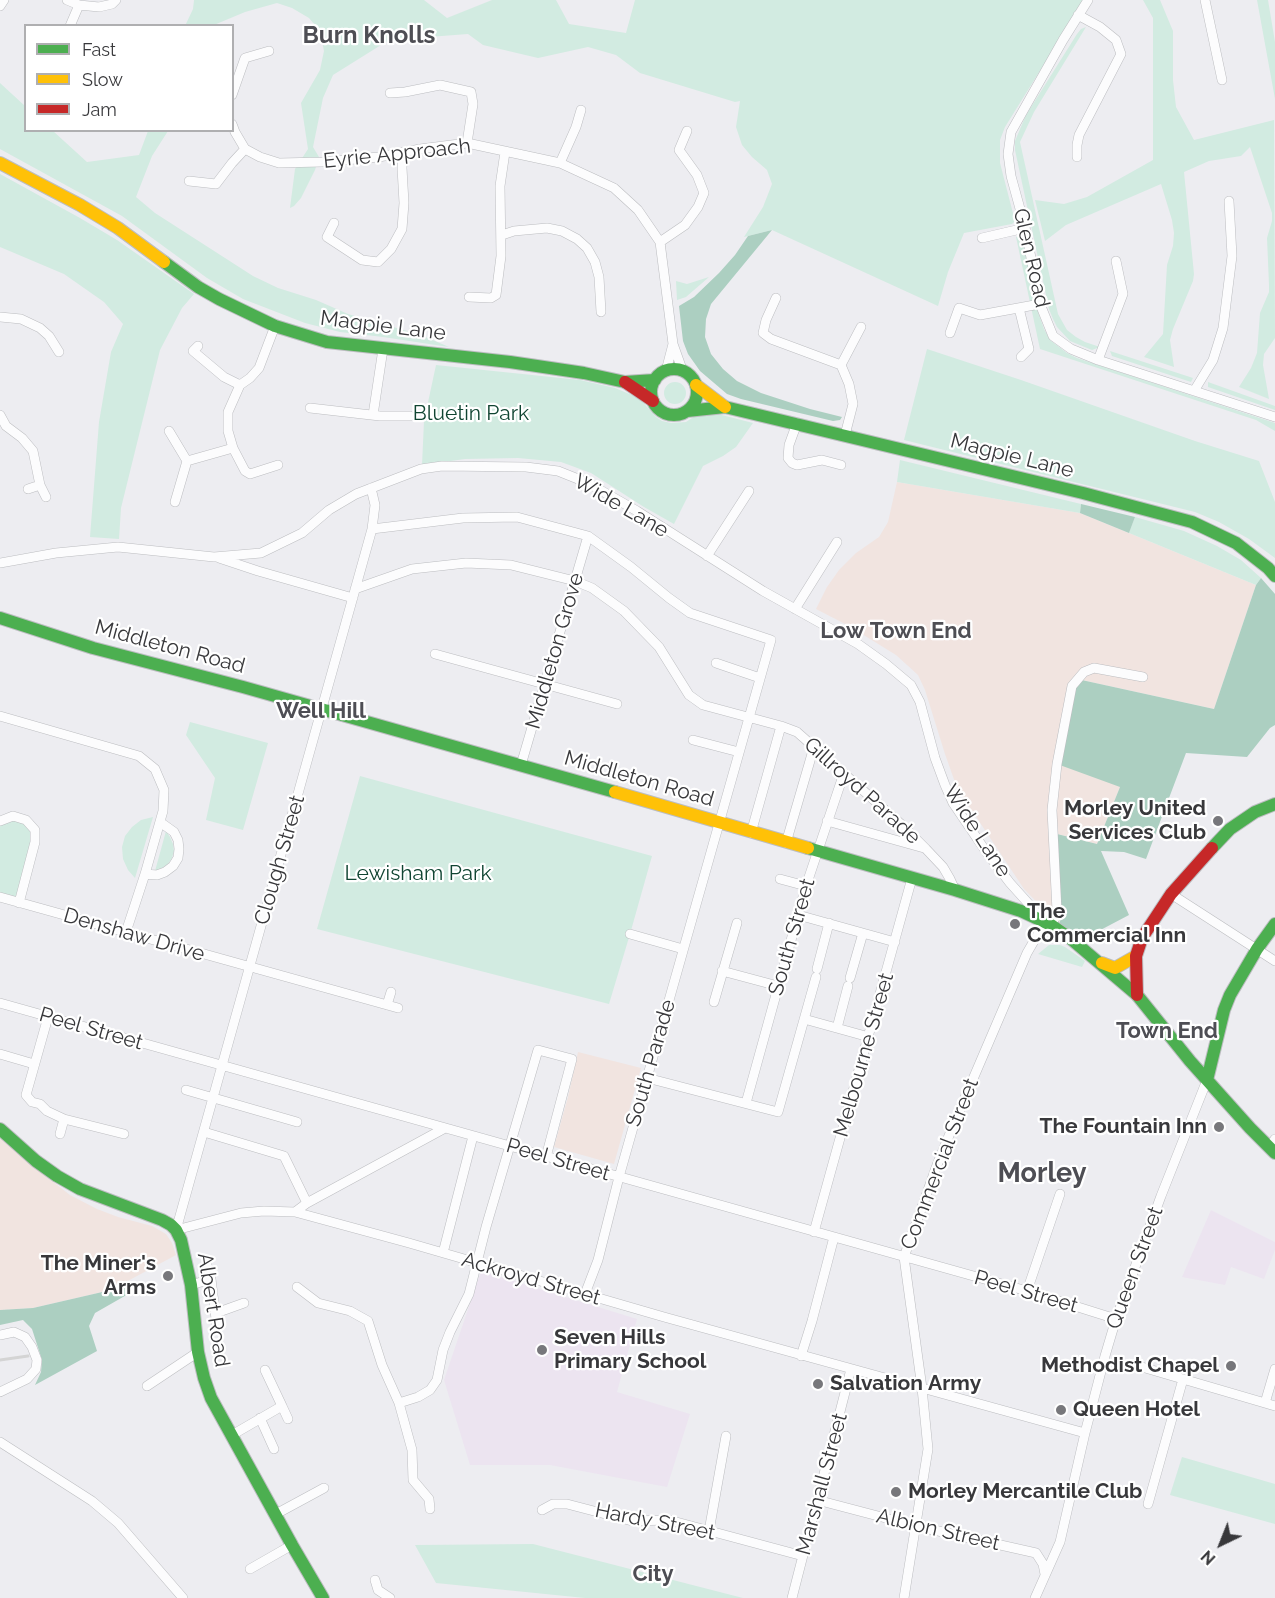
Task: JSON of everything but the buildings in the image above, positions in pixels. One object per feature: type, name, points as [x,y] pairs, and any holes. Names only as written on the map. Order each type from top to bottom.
[{"type":"street","points":[[0,6],[4,0]]},
{"type":"street","points":[[67,0],[80,5],[99,7],[112,4],[116,0]]},
{"type":"street","name":"Glen Road","points":[[1088,0],[1011,132],[1008,154],[1040,303],[1053,336],[1071,349],[1098,360],[1275,417]]},
{"type":"street","points":[[1205,0],[1222,80]]},
{"type":"street","points":[[71,24],[80,5]]},
{"type":"street","points":[[1077,157],[1079,135],[1121,54],[1116,40],[1100,27],[1078,15]]},
{"type":"street","points":[[234,89],[244,57],[269,51]]},
{"type":"street","points":[[390,93],[440,85],[474,88],[466,143]]},
{"type":"street","points":[[560,163],[581,110]]},
{"type":"street","points":[[189,181],[218,186],[245,148],[234,129]]},
{"type":"street","points":[[660,242],[685,225],[707,193],[679,150],[687,131]]},
{"type":"street","name":"Eyrie Approach","points":[[245,148],[260,157],[279,163],[379,157],[466,143],[560,163],[614,188],[638,210],[660,242],[673,344],[683,372]]},
{"type":"street","points":[[334,223],[327,237],[362,260],[378,262],[391,249],[402,229],[404,152]]},
{"type":"street","points":[[469,297],[491,298],[496,295],[502,235],[500,186],[505,152]]},
{"type":"street","name":"Magpie Lane","points":[[1,162],[118,228],[190,281],[219,299],[275,326],[327,342],[510,362],[584,373],[625,382],[655,380]]},
{"type":"street","points":[[1194,392],[1213,360],[1223,328],[1232,256],[1229,201]]},
{"type":"street","points":[[502,235],[514,231],[547,228],[562,231],[577,239],[587,248],[595,262],[599,277],[601,312]]},
{"type":"street","points":[[982,238],[1025,228]]},
{"type":"street","points":[[1098,360],[1123,294],[1116,261]]},
{"type":"street","points":[[776,298],[763,333],[771,339],[841,365],[849,384],[853,404],[845,435]]},
{"type":"street","points":[[950,333],[959,308],[980,315],[1040,303]]},
{"type":"street","points":[[1019,308],[1029,349],[1021,357]]},
{"type":"street","points":[[0,317],[21,319],[40,328],[49,336],[59,352]]},
{"type":"street","points":[[275,326],[258,368],[240,386],[228,412],[228,431],[233,448],[245,471],[250,474],[278,465]]},
{"type":"street","points":[[841,365],[861,327]]},
{"type":"street","name":"Eyrie Approach","points":[[666,371],[673,344]]},
{"type":"street","points":[[198,346],[193,351],[224,377],[240,386]]},
{"type":"street","points":[[374,415],[383,349]]},
{"type":"street","points":[[673,369],[683,372],[696,385],[696,399],[693,406],[678,415],[668,414],[658,409],[653,401],[651,390],[655,380],[666,371],[673,369]]},
{"type":"street","name":"Magpie Lane","points":[[625,382],[653,401]]},
{"type":"street","name":"Magpie Lane","points":[[696,385],[725,407]]},
{"type":"street","name":"Magpie Lane","points":[[687,411],[725,407],[1192,522],[1236,543],[1275,576]]},
{"type":"street","points":[[310,408],[374,415],[410,416]]},
{"type":"street","points":[[0,415],[3,429],[22,438],[33,451],[40,485],[46,497]]},
{"type":"street","points":[[797,423],[789,445],[788,458],[792,463],[797,465],[822,460],[841,465]]},
{"type":"street","points":[[169,431],[187,461],[175,502]]},
{"type":"street","points":[[187,461],[233,448]]},
{"type":"street","name":"Wide Lane","points":[[0,563],[56,553],[118,547],[214,557],[261,554],[302,533],[329,510],[356,494],[422,469],[442,466],[526,467],[558,471],[588,483],[763,591],[858,644],[893,669],[911,686],[920,702],[935,758],[953,803],[1010,883],[1048,924]]},
{"type":"street","points":[[28,489],[40,485]]},
{"type":"street","name":"Clough Street","points":[[176,1230],[372,529],[375,505],[371,488]]},
{"type":"street","points":[[707,556],[749,491]]},
{"type":"street","points":[[372,529],[463,518],[517,518],[588,536]]},
{"type":"street","name":"Middleton Grove","points":[[521,765],[588,536]]},
{"type":"street","name":"South Parade","points":[[585,1294],[598,1260],[619,1177],[771,640],[690,613],[588,536]]},
{"type":"street","points":[[795,609],[837,542]]},
{"type":"street","points":[[214,557],[258,571],[354,593]]},
{"type":"street","name":"Gillroyd Parade","points":[[354,593],[411,569],[466,562],[511,565],[575,581],[592,588],[624,611],[659,648],[689,695],[703,705],[797,732],[926,849],[943,867],[955,890]]},
{"type":"street","name":"Middleton Road","points":[[0,618],[93,648],[243,687],[521,765],[1021,911],[1048,924],[1071,939],[1137,995],[1207,1080],[1273,1146]]},
{"type":"street","points":[[435,654],[617,704]]},
{"type":"street","points":[[716,663],[760,678]]},
{"type":"street","name":"Commercial Street","points":[[904,1598],[928,1449],[922,1388],[903,1257],[937,1165],[1027,953],[1057,911],[1052,810],[1057,764],[1072,686],[1084,672],[1094,668],[1143,677]]},
{"type":"street","points":[[0,716],[139,756],[154,769],[164,790],[163,811],[146,874],[126,932]]},
{"type":"street","points":[[751,832],[781,726]]},
{"type":"street","points":[[693,740],[739,752]]},
{"type":"street","points":[[786,843],[814,747]]},
{"type":"street","name":"South Street","points":[[746,1103],[806,886],[844,773]]},
{"type":"street","points":[[1137,995],[1136,956],[1142,938],[1171,894],[1230,829],[1255,812],[1275,804]]},
{"type":"street","points":[[0,821],[12,816],[26,820],[35,830],[35,842],[19,903]]},
{"type":"street","points":[[827,821],[926,849]]},
{"type":"street","points":[[146,874],[157,875],[165,872],[178,858],[180,849],[174,832],[160,822]]},
{"type":"street","name":"Melbourne Street","points":[[814,1232],[912,878]]},
{"type":"street","points":[[780,879],[806,886]]},
{"type":"street","points":[[1171,894],[1275,961]]},
{"type":"street","name":"Denshaw Drive","points":[[0,897],[398,1008]]},
{"type":"street","points":[[798,915],[896,942]]},
{"type":"street","points":[[714,1002],[736,923]]},
{"type":"street","points":[[647,1077],[778,1112],[829,923]]},
{"type":"street","points":[[1207,1080],[1224,1010],[1230,995],[1257,949],[1275,924]]},
{"type":"street","points":[[837,1028],[863,933]]},
{"type":"street","points":[[630,934],[683,948]]},
{"type":"street","points":[[1093,958],[1115,968],[1136,956]]},
{"type":"street","points":[[722,971],[778,986]]},
{"type":"street","points":[[387,1005],[391,992]]},
{"type":"street","name":"Peel Street","points":[[0,1003],[1027,1291],[1116,1319]]},
{"type":"street","points":[[48,1017],[26,1095],[32,1102],[40,1104],[47,1111],[64,1119],[124,1134]]},
{"type":"street","points":[[804,1018],[869,1036]]},
{"type":"street","points":[[399,1404],[430,1390],[437,1380],[443,1350],[469,1294],[486,1227],[538,1050],[572,1059],[546,1157]]},
{"type":"street","points":[[0,1054],[34,1064]]},
{"type":"street","name":"Queen Street","points":[[1035,1598],[1060,1542],[1085,1433],[1116,1319],[1207,1080]]},
{"type":"street","points":[[186,1090],[297,1122]]},
{"type":"street","points":[[60,1134],[64,1119]]},
{"type":"street","points":[[295,1212],[307,1203],[444,1128]]},
{"type":"street","name":"Albert Road","points":[[0,1129],[57,1176],[80,1189],[162,1220],[176,1230],[181,1240],[191,1285],[198,1352],[210,1398],[323,1598]]},
{"type":"street","points":[[204,1132],[284,1156],[307,1203]]},
{"type":"street","points":[[442,1253],[473,1136]]},
{"type":"street","points":[[1027,1291],[1060,1194]]},
{"type":"street","name":"Ackroyd Street","points":[[176,1230],[241,1213],[295,1212],[885,1378]]},
{"type":"street","points":[[801,1356],[834,1237]]},
{"type":"street","points":[[207,1265],[217,1327]]},
{"type":"street","points":[[191,1285],[211,1279]]},
{"type":"street","points":[[297,1287],[318,1303],[350,1311],[368,1321],[382,1365],[399,1404],[412,1450],[413,1480],[429,1499],[430,1509]]},
{"type":"street","points":[[216,1313],[244,1303]]},
{"type":"street","points":[[0,1335],[14,1332],[25,1337],[37,1360],[36,1369],[27,1379],[0,1392]]},
{"type":"street","points":[[147,1386],[198,1352]]},
{"type":"street","points":[[1135,1365],[1275,1406]]},
{"type":"street","points":[[1264,1402],[1275,1368]]},
{"type":"street","name":"Marshall Street","points":[[792,1598],[851,1369]]},
{"type":"street","points":[[265,1370],[288,1419]]},
{"type":"street","points":[[1148,1504],[1183,1379]]},
{"type":"street","points":[[922,1388],[1085,1433]]},
{"type":"street","points":[[232,1435],[282,1407]]},
{"type":"street","points":[[260,1418],[274,1449]]},
{"type":"street","points":[[709,1531],[726,1436]]},
{"type":"street","points":[[0,1442],[92,1501],[118,1523],[183,1598]]},
{"type":"street","points":[[276,1514],[324,1488]]},
{"type":"street","name":"Albion Street","points":[[818,1500],[916,1526],[1036,1553],[1043,1564],[1045,1574]]},
{"type":"street","name":"Hardy Street","points":[[542,1510],[553,1504],[567,1504],[632,1521],[669,1520],[803,1556]]},
{"type":"street","points":[[250,1569],[292,1545]]},
{"type":"street","points":[[375,1580],[378,1590],[390,1598]]},
{"type":"shaded area","points":[[897,482],[1080,513],[1256,585],[1214,709],[1077,679],[1120,787],[1097,844],[1057,834],[1060,926],[1024,889],[957,788],[918,675],[896,655],[816,609],[839,570],[856,553],[879,537],[888,522]]},
{"type":"shaded area","points":[[578,1052],[641,1068],[614,1164],[554,1147]]},
{"type":"shaded area","points":[[0,1136],[70,1195],[97,1209],[152,1226],[166,1234],[176,1255],[111,1290],[33,1308],[0,1310]]},
{"type":"shaded area","points":[[1211,1210],[1275,1242],[1275,1250],[1264,1279],[1231,1267],[1225,1285],[1182,1277]]},
{"type":"shaded area","name":"Seven Hills Primary School","points":[[481,1271],[637,1319],[617,1392],[690,1414],[667,1487],[550,1465],[470,1465],[444,1380]]},
{"type":"green space","points":[[194,0],[424,0],[447,18],[492,0],[556,0],[569,24],[626,33],[635,0],[1084,0],[1005,127],[1000,140],[1000,163],[1015,221],[1012,224],[964,233],[948,272],[938,306],[772,230],[744,237],[763,207],[772,184],[767,170],[742,145],[736,127],[740,101],[735,102],[640,73],[616,55],[588,47],[538,58],[483,45],[468,34],[389,40],[333,75],[323,98],[313,147],[319,157],[315,170],[301,198],[290,208],[295,169],[308,149],[301,103],[320,70],[324,51],[320,31],[309,18],[292,8],[277,3],[245,12],[216,24],[186,24],[193,9]]},
{"type":"green space","points":[[1143,0],[1160,0],[1173,31],[1173,80],[1176,107],[1194,140],[1274,120],[1275,338],[1264,354],[1263,365],[1269,399],[1239,387],[1257,353],[1260,313],[1269,292],[1267,238],[1272,213],[1250,147],[1241,156],[1209,161],[1184,172],[1194,274],[1170,340],[1174,367],[1144,357],[1163,334],[1167,265],[1173,246],[1172,220],[1161,184],[1066,225],[1045,241],[1035,200],[1064,204],[1087,197],[1153,160],[1153,18]]},
{"type":"green space","points":[[1257,0],[1268,0],[1275,42],[1275,99]]},
{"type":"green space","points":[[1086,27],[1034,112],[1020,142],[1058,314],[1067,330],[1085,342],[1100,347],[1092,350],[1070,341],[1057,327],[1049,309],[1015,150],[1015,141],[1026,115],[1077,34]]},
{"type":"green space","points":[[0,83],[24,105],[24,132],[54,132],[87,162],[139,155],[148,132],[167,132],[152,156],[136,197],[155,213],[253,276],[278,288],[316,300],[348,314],[421,335],[449,347],[340,332],[305,323],[243,299],[207,278],[122,216],[0,149]]},
{"type":"green space","points":[[0,174],[117,240],[194,294],[182,308],[160,350],[121,508],[119,539],[90,537],[99,422],[111,352],[123,324],[104,302],[64,274],[0,247]]},
{"type":"green space","points":[[772,230],[711,304],[706,319],[705,337],[711,354],[737,381],[761,393],[842,417],[840,420],[833,421],[727,394],[700,371],[688,354],[683,341],[679,306],[694,297],[719,273],[748,236]]},
{"type":"green space","points":[[1021,236],[1039,315],[1050,340],[1077,358],[1275,423],[1275,431],[1256,420],[1040,349],[1016,237]]},
{"type":"green space","points":[[709,277],[686,297],[677,300],[676,281],[687,284]]},
{"type":"green space","points":[[927,349],[1259,461],[1275,502],[1275,558],[1249,539],[1195,512],[904,440]]},
{"type":"green space","points":[[1110,351],[1193,378],[1191,382],[1112,356]]},
{"type":"green space","name":"Bluetin Park","points":[[436,365],[580,380],[615,388],[639,398],[656,417],[671,423],[686,422],[698,414],[710,412],[753,423],[736,447],[703,466],[674,524],[591,473],[561,462],[518,458],[465,459],[422,465],[424,421]]},
{"type":"green space","points":[[675,382],[685,389],[686,393],[679,403],[675,404],[665,397],[664,393],[671,383]]},
{"type":"green space","points":[[1208,382],[1275,406],[1275,410],[1208,387]]},
{"type":"green space","points":[[900,460],[1081,504],[1080,513],[897,482]]},
{"type":"green space","points":[[1081,504],[1135,517],[1129,533],[1080,513]]},
{"type":"green space","points":[[1135,517],[1184,531],[1217,546],[1241,560],[1261,578],[1256,585],[1129,533]]},
{"type":"green space","points":[[1261,578],[1275,594],[1275,725],[1247,757],[1186,753],[1146,859],[1124,852],[1101,851],[1129,915],[1091,935],[1085,944],[1060,926],[1057,834],[1097,844],[1120,787],[1057,764],[1077,679],[1214,709],[1256,585]]},
{"type":"green space","points":[[190,722],[268,743],[243,830],[206,820],[215,778],[186,735]]},
{"type":"green space","name":"Lewisham Park","points":[[360,776],[652,856],[609,1004],[317,929]]},
{"type":"green space","points":[[13,816],[35,830],[19,903],[0,897],[0,821]]},
{"type":"green space","points":[[153,817],[135,878],[123,859],[122,847],[125,836],[141,820]]},
{"type":"green space","points":[[166,831],[174,851],[168,864],[155,871]]},
{"type":"green space","points":[[1049,945],[1065,947],[1085,961],[1082,967],[1038,954]]},
{"type":"green space","points":[[125,1283],[130,1293],[95,1313],[89,1326],[97,1351],[35,1385],[41,1372],[42,1360],[32,1329],[23,1320],[0,1325],[0,1310],[33,1308],[111,1290]]},
{"type":"green space","points":[[1182,1457],[1275,1484],[1275,1524],[1170,1495]]},
{"type":"green space","points":[[533,1544],[743,1598],[585,1598],[436,1583],[415,1545]]},
{"type":"railway","points":[[0,1360],[28,1356]]},
{"type":"traffic: fast","points":[[164,262],[219,299],[275,326],[327,342],[510,362],[584,373],[625,382],[655,380]]},
{"type":"traffic: fast","points":[[674,369],[690,376],[697,392],[690,408],[674,415],[658,408],[651,392],[658,376],[674,369]]},
{"type":"traffic: fast","points":[[687,411],[725,407],[1083,493],[1192,522],[1236,543],[1275,576]]},
{"type":"traffic: fast","points":[[0,618],[93,648],[243,687],[615,792]]},
{"type":"traffic: fast","points":[[1212,848],[1230,829],[1255,812],[1275,804]]},
{"type":"traffic: fast","points":[[808,848],[955,890],[1021,911],[1051,925],[1137,995],[1190,1061],[1275,1153]]},
{"type":"traffic: fast","points":[[1207,1080],[1224,1010],[1230,995],[1257,949],[1275,924]]},
{"type":"traffic: fast","points":[[0,1129],[57,1176],[80,1189],[162,1220],[176,1230],[181,1240],[191,1285],[198,1352],[211,1398],[323,1598]]},
{"type":"traffic: slow","points":[[0,163],[80,205],[118,228],[164,262]]},
{"type":"traffic: slow","points":[[696,385],[725,407]]},
{"type":"traffic: slow","points":[[615,792],[808,848]]},
{"type":"traffic: slow","points":[[1102,963],[1115,968],[1136,956]]},
{"type":"traffic: jam","points":[[625,382],[653,401]]},
{"type":"traffic: jam","points":[[1137,995],[1136,956],[1142,938],[1171,894],[1212,848]]},
{"type":"place","name":"Morley United Services Club","points":[[1218,821]]},
{"type":"place","name":"The Commercial Inn","points":[[1015,924]]},
{"type":"place","name":"The Fountain Inn","points":[[1219,1127]]},
{"type":"place","name":"The Miner's Arms","points":[[168,1276]]},
{"type":"place","name":"Seven Hills Primary School","points":[[542,1350]]},
{"type":"place","name":"Methodist Chapel","points":[[1231,1366]]},
{"type":"place","name":"Salvation Army","points":[[818,1384]]},
{"type":"place","name":"Queen Hotel","points":[[1061,1410]]},
{"type":"place","name":"Morley Mercantile Club","points":[[896,1492]]},
{"type":"district","name":"Burn Knolls","points":[[369,36]]},
{"type":"district","name":"Low Town End","points":[[896,631]]},
{"type":"district","name":"Well Hill","points":[[321,711]]},
{"type":"district","name":"Town End","points":[[1167,1031]]},
{"type":"district","name":"Morley","points":[[1042,1174]]},
{"type":"district","name":"City","points":[[653,1574]]}]
